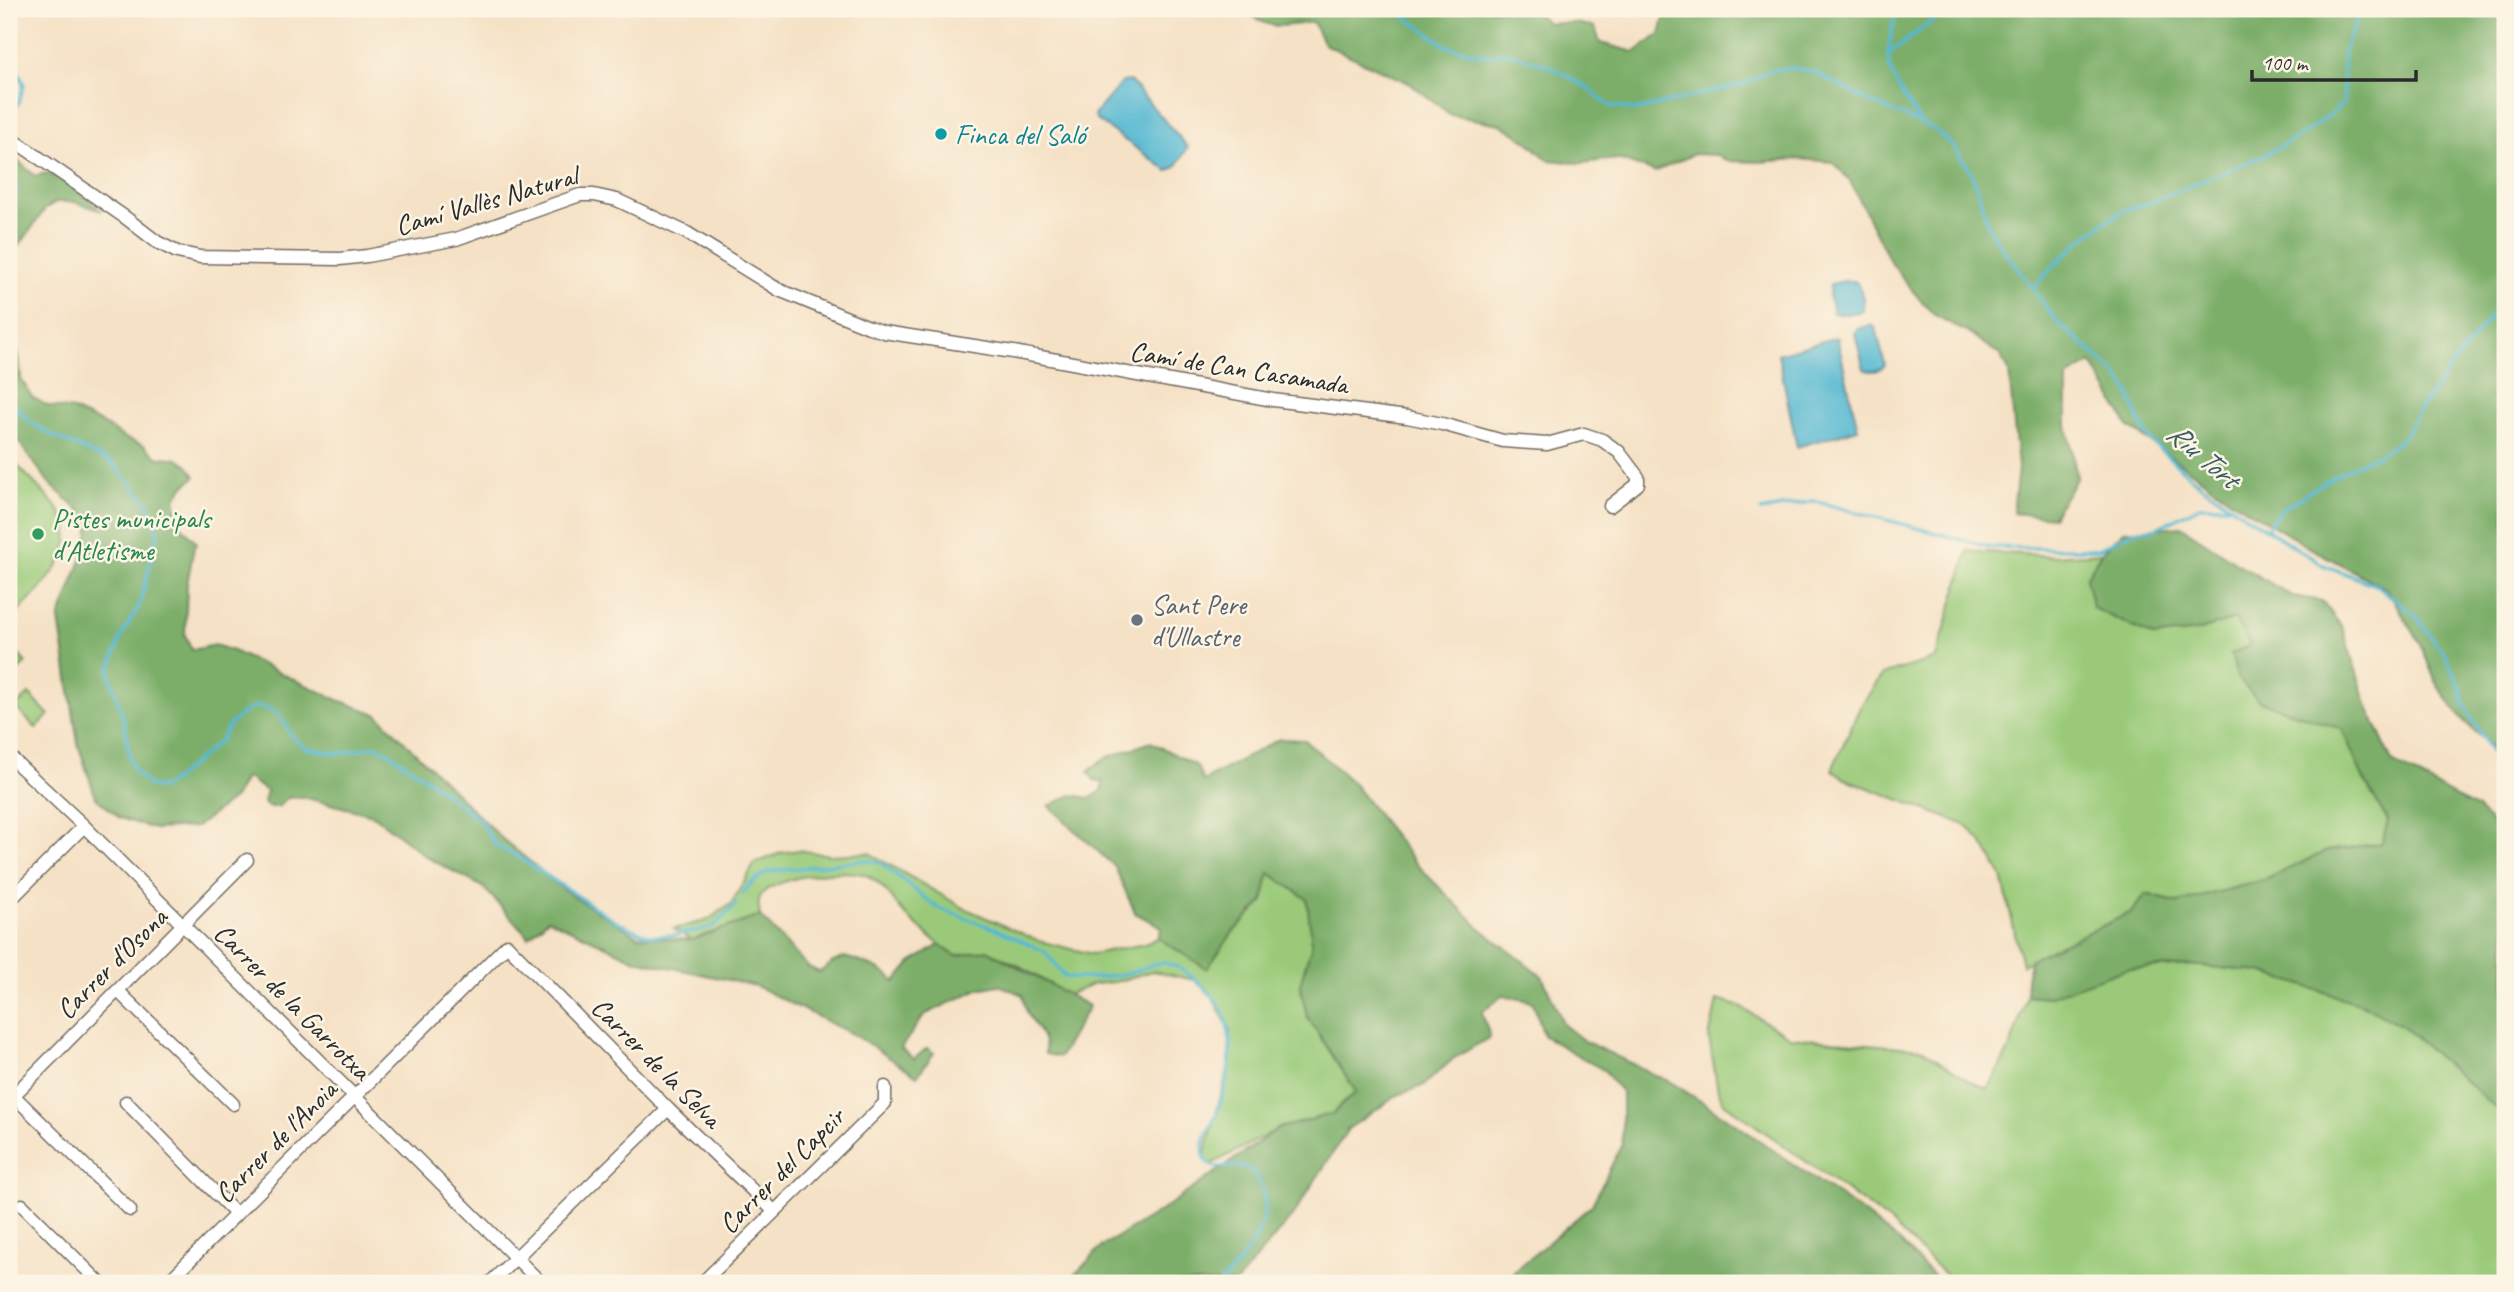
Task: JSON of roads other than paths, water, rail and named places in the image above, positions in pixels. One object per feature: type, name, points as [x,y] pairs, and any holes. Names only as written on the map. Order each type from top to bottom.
[{"type":"street","name":"Camí Vallès Natural","points":[[9,137],[157,242],[190,255],[340,259],[367,256],[456,239],[574,197],[594,194],[617,200],[687,233],[779,289]]},
{"type":"street","name":"Camí de Can Casamada","points":[[779,289],[869,327],[907,337],[1013,352],[1273,400],[1407,417],[1503,441],[1547,444],[1584,434],[1602,440],[1619,452],[1638,477],[1638,484],[1611,506]]},
{"type":"street","name":"Carrer de la Garrotxa","points":[[9,756],[84,826],[541,1283]]},
{"type":"street","points":[[9,901],[84,826]]},
{"type":"street","name":"Carrer d'Osona","points":[[11,1097],[247,860]]},
{"type":"street","name":"Carrer de l'Anoia","points":[[167,1283],[508,945]]},
{"type":"street","name":"Carrer de la Selva","points":[[508,945],[668,1109],[774,1211]]},
{"type":"street","points":[[118,990],[233,1104]]},
{"type":"street","name":"Carrer del Capcir","points":[[702,1283],[885,1103],[885,1087]]},
{"type":"street","points":[[11,1097],[130,1210]]},
{"type":"street","points":[[126,1102],[236,1214]]},
{"type":"street","points":[[490,1283],[668,1109]]},
{"type":"street","points":[[22,1205],[100,1283]]},
{"type":"water","points":[[1130,81],[1188,147],[1176,167],[1168,171],[1097,120],[1094,115],[1122,82]]},
{"type":"water","points":[[1855,281],[1858,284],[1863,311],[1833,313],[1829,295],[1830,284]]},
{"type":"water","points":[[1871,325],[1876,328],[1885,365],[1873,371],[1864,369],[1855,333],[1857,329]]},
{"type":"water","points":[[1837,337],[1858,429],[1797,447],[1778,354]]},
{"type":"waterway","name":"Riu Tort","points":[[1395,9],[1446,46],[1488,56],[1505,52],[1550,66],[1588,88],[1610,106],[1637,110],[1744,84],[1772,70],[1795,68],[1814,72],[1866,100],[1934,129],[1953,146],[1972,173],[1991,233],[2059,324],[2115,372],[2129,392],[2139,421],[2150,440],[2195,481],[2247,517],[2323,565],[2378,586],[2416,616],[2445,655],[2460,687],[2464,704],[2491,752],[2505,769]]},
{"type":"waterway","points":[[1896,9],[1888,58],[1897,84],[1921,123]]},
{"type":"waterway","points":[[1888,55],[1947,9]]},
{"type":"waterway","points":[[2033,288],[2085,237],[2121,212],[2252,160],[2323,121],[2344,103],[2343,53],[2361,9]]},
{"type":"waterway","points":[[9,63],[19,73],[24,85],[18,104],[9,109]]},
{"type":"waterway","points":[[9,178],[16,189],[16,194],[9,203]]},
{"type":"waterway","points":[[2266,530],[2279,511],[2334,476],[2392,447],[2406,434],[2455,361],[2505,299]]},
{"type":"waterway","points":[[9,399],[29,421],[51,435],[111,462],[147,502],[158,531],[140,604],[121,637],[109,672],[124,721],[130,760],[136,773],[150,786],[161,788],[173,781],[221,740],[229,725],[247,710],[257,706],[268,708],[280,716],[293,738],[306,748],[338,754],[376,746],[388,752],[481,821],[495,845],[520,858],[614,920],[641,933],[652,936],[676,935],[705,929],[715,925],[737,903]]},
{"type":"waterway","points":[[1761,511],[1814,501],[1990,547],[2099,549],[2134,531],[2153,530],[2200,506],[2229,506]]},
{"type":"waterway","points":[[743,894],[750,884],[767,872],[867,860],[881,863],[938,908],[998,930],[1044,951],[1065,977],[1114,976],[1164,963],[1188,974],[1216,1000],[1224,1014],[1230,1045],[1227,1078],[1218,1110],[1205,1138],[1204,1155],[1215,1167],[1247,1168],[1258,1180],[1264,1195],[1265,1209],[1256,1237],[1220,1283]]},
{"type":"place","name":"Finca del Saló","points":[[941,134]]},
{"type":"place","name":"Pistes municipals d'Atletisme","points":[[38,534]]},
{"type":"place","name":"Sant Pere d'Ullastre","points":[[1137,620]]}]
